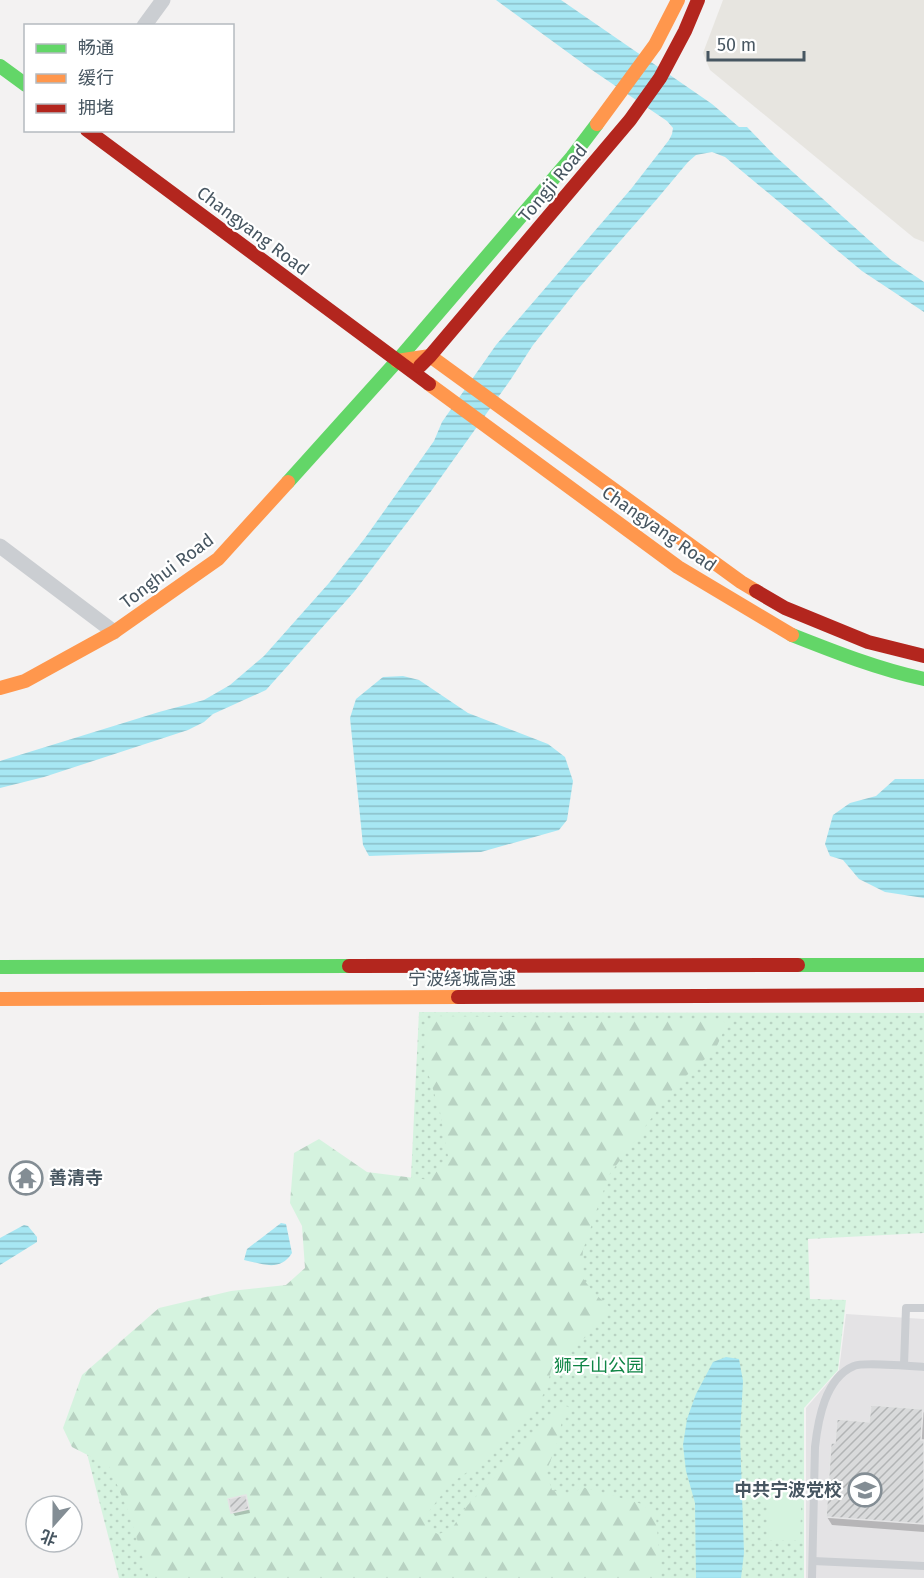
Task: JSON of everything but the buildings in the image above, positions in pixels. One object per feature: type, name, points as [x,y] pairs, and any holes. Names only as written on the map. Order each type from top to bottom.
[{"type":"main road","name":"Tongji Road","points":[[398,361],[572,157],[652,49],[678,0]]},
{"type":"main road","name":"Tongji Road","points":[[413,373],[430,356],[639,107],[660,78],[685,31],[698,0]]},
{"type":"main road","points":[[0,66],[24,84]]},
{"type":"main road","name":"Changyang Road","points":[[90,132],[678,567],[788,634],[893,672],[924,680]]},
{"type":"main road","points":[[398,361],[430,356]]},
{"type":"main road","name":"Changyang Road","points":[[430,356],[741,582],[784,608],[868,642],[924,656]]},
{"type":"main road","name":"Tonghui Road","points":[[0,688],[25,681],[114,632],[218,559],[398,361]]},
{"type":"main road","name":"宁波绕城高速","points":[[0,967],[924,965]]},
{"type":"main road","name":"宁波绕城高速","points":[[0,999],[924,995]]},
{"type":"street","points":[[145,24],[163,0]]},
{"type":"street","points":[[0,546],[114,632]]},
{"type":"lane","points":[[904,1365],[906,1308],[924,1308]]},
{"type":"lane","points":[[812,1578],[817,1427],[822,1407],[832,1385],[844,1372],[855,1365],[924,1367]]},
{"type":"lane","points":[[813,1561],[924,1566]]},
{"type":"shaded area","points":[[723,0],[924,0],[924,242],[914,238],[710,70],[703,53]]},
{"type":"shaded area","name":"中共宁波党校","points":[[846,1314],[924,1319],[924,1578],[806,1578],[806,1408],[839,1370]]},
{"type":"green space","name":"狮子山公园","points":[[419,1012],[924,1013],[924,1233],[808,1239],[810,1299],[846,1300],[838,1370],[804,1408],[804,1578],[119,1578],[85,1446],[406,1281]]},
{"type":"green space","points":[[432,1016],[722,1020],[727,1024],[715,1050],[677,1084],[609,1175],[583,1250],[581,1276],[594,1293],[612,1309],[587,1336],[553,1364],[546,1389],[537,1407],[473,1468],[450,1484],[427,1514],[426,1528],[438,1534],[451,1530],[466,1507],[543,1426],[559,1404],[569,1407],[562,1421],[546,1473],[552,1490],[571,1495],[582,1487],[642,1504],[656,1516],[661,1578],[149,1578],[129,1513],[109,1466],[72,1447],[63,1428],[82,1375],[159,1308],[231,1291],[286,1285],[305,1268],[302,1226],[290,1203],[294,1153],[319,1139],[367,1172],[430,1180],[448,1156],[440,1112],[424,1060],[426,1025]]},
{"type":"green space","points":[[769,1482],[802,1482],[800,1540],[768,1540]]},
{"type":"water","points":[[496,0],[561,0],[712,104],[739,127],[747,127],[775,156],[890,259],[924,282],[924,312],[862,271],[725,157],[712,152],[696,155],[579,288],[533,345],[429,494],[354,592],[266,690],[213,714],[204,722],[188,730],[44,777],[0,788],[0,761],[204,700],[230,685],[264,656],[329,583],[365,538],[434,441],[442,422],[496,345],[631,189],[669,140],[673,128],[667,121]]},
{"type":"water","points":[[403,676],[419,680],[468,713],[548,744],[565,757],[573,781],[567,820],[559,830],[481,852],[369,856],[363,845],[350,718],[356,699],[383,677]]},
{"type":"water","points":[[895,779],[924,779],[924,898],[885,892],[859,879],[843,860],[830,856],[825,844],[833,815],[850,803],[876,796]]},
{"type":"water","points":[[281,1223],[286,1224],[292,1253],[287,1259],[277,1265],[264,1265],[244,1260],[247,1249]]},
{"type":"water","points":[[24,1225],[28,1226],[37,1237],[37,1242],[0,1265],[0,1238]]},
{"type":"water","points":[[726,1357],[739,1359],[743,1381],[740,1435],[744,1553],[741,1578],[696,1578],[695,1503],[686,1471],[683,1445],[687,1419],[696,1394],[713,1362]]},
{"type":"traffic: fast","points":[[0,66],[24,84]]},
{"type":"traffic: fast","points":[[288,482],[397,361],[572,157],[597,124]]},
{"type":"traffic: fast","points":[[792,635],[873,665],[924,679]]},
{"type":"traffic: fast","points":[[798,965],[924,965]]},
{"type":"traffic: fast","points":[[0,967],[349,966]]},
{"type":"traffic: slow","points":[[597,124],[655,45],[678,0]]},
{"type":"traffic: slow","points":[[397,361],[430,356],[756,591]]},
{"type":"traffic: slow","points":[[429,384],[678,567],[792,635]]},
{"type":"traffic: slow","points":[[0,688],[25,681],[114,632],[218,559],[288,482]]},
{"type":"traffic: slow","points":[[0,999],[458,997]]},
{"type":"traffic: jam","points":[[420,366],[630,120],[660,78],[685,31],[698,0]]},
{"type":"traffic: jam","points":[[90,132],[429,384]]},
{"type":"traffic: jam","points":[[756,591],[785,608],[868,642],[924,656]]},
{"type":"traffic: jam","points":[[349,966],[798,965]]},
{"type":"traffic: jam","points":[[458,997],[924,995]]},
{"type":"place","name":"善清寺","points":[[26,1178]]},
{"type":"place","name":"中共宁波党校","points":[[865,1490]]}]
